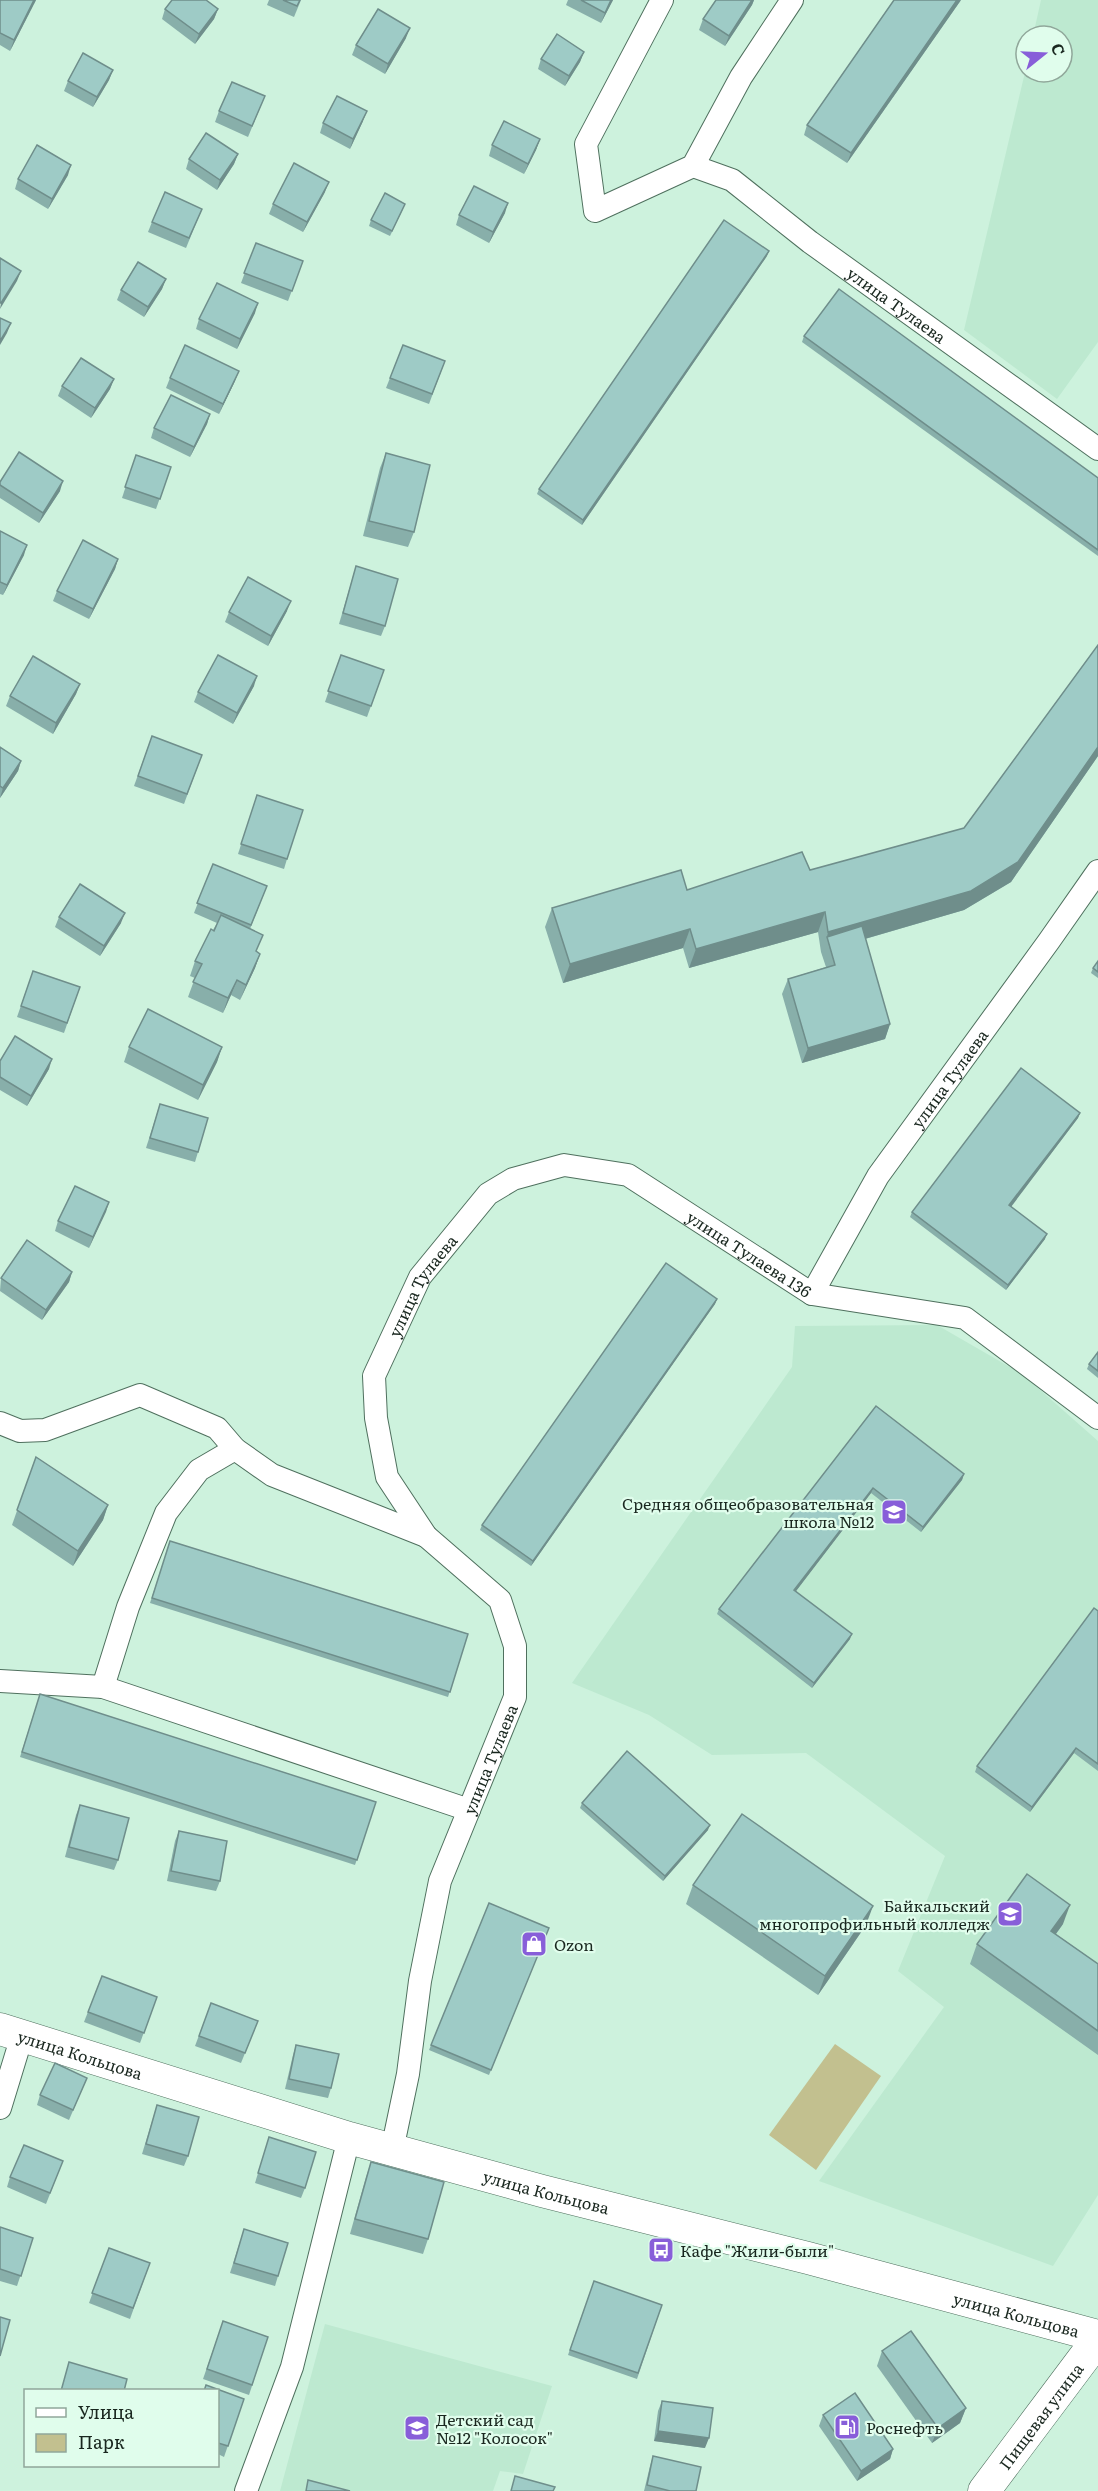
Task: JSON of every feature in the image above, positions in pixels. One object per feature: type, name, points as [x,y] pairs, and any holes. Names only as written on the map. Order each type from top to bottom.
[{"type":"main road","name":"улица Кольцова","points":[[11,2033],[349,2138],[542,2191],[808,2258],[1098,2337]]},
{"type":"main road","name":"Пищевая улица","points":[[984,2491],[1098,2337]]},
{"type":"street","points":[[662,0],[586,144],[595,211],[693,166],[741,77],[792,0]]},
{"type":"street","name":"улица Тулаева","points":[[693,166],[732,180],[810,242],[1098,449]]},
{"type":"street","name":"улица Тулаева","points":[[812,1294],[878,1176],[1098,871]]},
{"type":"street","name":"улица Тулаева","points":[[392,2150],[408,2074],[420,1981],[440,1881],[515,1697],[515,1646],[500,1600],[426,1536],[387,1477],[376,1418],[374,1376],[420,1277],[488,1194],[513,1179],[564,1165],[628,1174]]},
{"type":"street","name":"улица Тулаева 136","points":[[628,1174],[812,1294],[965,1318],[1098,1418]]},
{"type":"street","points":[[0,1423],[20,1431],[45,1430],[140,1395],[218,1428],[235,1449],[272,1475],[426,1536]]},
{"type":"street","points":[[103,1687],[128,1607],[165,1513],[199,1470],[235,1449]]},
{"type":"street","points":[[0,1681],[103,1687],[469,1810]]},
{"type":"street","points":[[0,2108],[11,2033]]},
{"type":"street","points":[[246,2491],[292,2367],[349,2138]]},
{"type":"shaded area","points":[[1041,0],[1098,0],[1098,342],[1057,399],[964,330],[1022,84],[1074,84],[1074,24],[1036,24]]},
{"type":"shaded area","points":[[937,1325],[1022,1374],[1098,1441],[1098,2195],[1053,2266],[819,2181],[944,2007],[898,1971],[945,1856],[806,1753],[712,1755],[649,1715],[572,1683],[792,1367],[795,1326]]},
{"type":"shaded area","name":"Детский сад №12 \"Колосок\"","points":[[325,2324],[552,2386],[523,2474],[500,2471],[493,2491],[280,2491]]},
{"type":"green space","points":[[835,2044],[881,2076],[816,2170],[769,2135]]},
{"type":"building","points":[[0,0],[34,0],[14,40],[0,33]]},
{"type":"building","points":[[172,0],[206,0],[218,9],[199,34],[165,9]]},
{"type":"building","points":[[283,0],[300,0],[297,6]]},
{"type":"building","points":[[581,0],[611,0],[605,13]]},
{"type":"building","points":[[716,0],[752,0],[729,36],[703,19]]},
{"type":"building","points":[[894,0],[957,0],[851,153],[807,125]]},
{"type":"building","points":[[378,9],[410,28],[388,64],[356,45]]},
{"type":"building","points":[[557,34],[584,52],[569,76],[541,59]]},
{"type":"building","points":[[83,53],[113,70],[97,97],[68,81]]},
{"type":"building","points":[[232,82],[265,96],[252,126],[219,111]]},
{"type":"building","points":[[337,96],[367,111],[353,139],[323,123]]},
{"type":"building","points":[[504,121],[540,139],[528,164],[492,145]]},
{"type":"building","points":[[206,133],[238,154],[220,180],[189,159]]},
{"type":"building","points":[[37,145],[71,165],[52,199],[18,179]]},
{"type":"building","points":[[294,163],[329,182],[307,222],[273,204]]},
{"type":"building","points":[[474,186],[508,203],[493,232],[459,215]]},
{"type":"building","points":[[165,192],[202,209],[189,238],[152,222]]},
{"type":"building","points":[[385,193],[405,204],[392,231],[371,220]]},
{"type":"building","points":[[724,220],[769,251],[583,520],[539,489]]},
{"type":"building","points":[[256,243],[303,261],[292,291],[244,273]]},
{"type":"building","points":[[0,258],[21,271],[1,303],[0,303]]},
{"type":"building","points":[[138,262],[166,279],[148,307],[121,290]]},
{"type":"building","points":[[217,283],[258,303],[240,339],[199,319]]},
{"type":"building","points":[[839,289],[1098,478],[1098,550],[804,336]]},
{"type":"building","points":[[0,318],[11,323],[0,341]]},
{"type":"building","points":[[185,345],[239,371],[223,404],[170,378]]},
{"type":"building","points":[[403,345],[445,361],[432,394],[390,378]]},
{"type":"building","points":[[81,358],[114,379],[95,408],[62,386]]},
{"type":"building","points":[[171,395],[210,414],[194,447],[154,428]]},
{"type":"building","points":[[19,452],[63,481],[43,513],[0,485]]},
{"type":"building","points":[[386,453],[430,465],[414,532],[369,521]]},
{"type":"building","points":[[136,455],[171,467],[160,499],[125,487]]},
{"type":"building","points":[[0,531],[27,545],[7,585],[0,582]]},
{"type":"building","points":[[83,540],[118,559],[93,609],[57,591]]},
{"type":"building","points":[[356,566],[398,579],[385,626],[343,613]]},
{"type":"building","points":[[248,577],[291,601],[271,636],[229,612]]},
{"type":"building","points":[[1098,645],[1098,747],[1018,862],[971,891],[828,932],[825,912],[696,949],[690,929],[570,964],[552,908],[681,870],[687,890],[802,852],[810,870],[964,828]]},
{"type":"building","points":[[218,655],[257,676],[237,713],[198,692]]},
{"type":"building","points":[[341,655],[384,670],[371,706],[328,691]]},
{"type":"building","points":[[33,656],[80,684],[56,723],[10,696]]},
{"type":"building","points":[[152,736],[202,755],[187,794],[138,776]]},
{"type":"building","points":[[0,747],[21,761],[3,788],[0,786]]},
{"type":"building","points":[[257,795],[303,810],[287,859],[241,844]]},
{"type":"building","points":[[213,864],[267,886],[251,925],[197,903]]},
{"type":"building","points":[[80,884],[125,913],[104,946],[59,917]]},
{"type":"building","points":[[221,915],[263,935],[256,951],[260,954],[246,985],[237,980],[228,998],[193,982],[202,964],[195,961],[211,929],[214,931]]},
{"type":"building","points":[[862,926],[890,1024],[808,1048],[788,979],[835,965],[827,937]]},
{"type":"building","points":[[1098,961],[1098,972],[1093,968]]},
{"type":"building","points":[[33,971],[80,987],[67,1023],[21,1006]]},
{"type":"building","points":[[148,1009],[222,1047],[203,1085],[129,1047]]},
{"type":"building","points":[[15,1036],[52,1059],[31,1096],[0,1077],[0,1061]]},
{"type":"building","points":[[1021,1068],[1080,1113],[1009,1205],[1047,1234],[1008,1285],[912,1212]]},
{"type":"building","points":[[160,1104],[208,1118],[198,1152],[150,1138]]},
{"type":"building","points":[[75,1186],[109,1202],[93,1237],[58,1221]]},
{"type":"building","points":[[27,1240],[72,1272],[46,1310],[1,1278]]},
{"type":"building","points":[[666,1263],[717,1299],[533,1561],[482,1525]]},
{"type":"building","points":[[1098,1352],[1098,1371],[1089,1364]]},
{"type":"building","points":[[876,1406],[964,1474],[923,1527],[873,1488],[794,1590],[852,1634],[814,1683],[719,1609]]},
{"type":"building","points":[[36,1457],[108,1505],[78,1551],[17,1510]]},
{"type":"building","points":[[170,1541],[468,1634],[450,1692],[152,1598]]},
{"type":"building","points":[[1094,1608],[1098,1611],[1098,1764],[1076,1748],[1032,1807],[977,1766]]},
{"type":"building","points":[[40,1694],[376,1802],[357,1860],[22,1752]]},
{"type":"building","points":[[627,1751],[710,1825],[665,1876],[582,1803]]},
{"type":"building","points":[[80,1805],[129,1818],[118,1860],[69,1847]]},
{"type":"building","points":[[742,1814],[873,1906],[825,1976],[693,1885]]},
{"type":"building","points":[[179,1831],[227,1841],[220,1881],[171,1871]]},
{"type":"building","points":[[1027,1874],[1070,1905],[1051,1931],[1098,1964],[1098,2031],[977,1944]]},
{"type":"building","points":[[489,1903],[549,1928],[491,2070],[431,2045]]},
{"type":"building","points":[[102,1976],[157,1997],[144,2033],[88,2012]]},
{"type":"building","points":[[211,2003],[258,2021],[245,2053],[199,2036]]},
{"type":"building","points":[[296,2045],[339,2054],[331,2088],[289,2079]]},
{"type":"building","points":[[55,2063],[87,2078],[73,2110],[40,2095]]},
{"type":"building","points":[[157,2105],[199,2117],[188,2156],[146,2144]]},
{"type":"building","points":[[269,2137],[316,2152],[305,2188],[258,2173]]},
{"type":"building","points":[[24,2145],[63,2161],[50,2193],[10,2177]]},
{"type":"building","points":[[371,2162],[444,2182],[428,2239],[355,2219]]},
{"type":"building","points":[[0,2227],[33,2238],[21,2276],[0,2269]]},
{"type":"building","points":[[244,2229],[288,2243],[278,2276],[234,2263]]},
{"type":"building","points":[[109,2248],[150,2263],[133,2308],[92,2293]]},
{"type":"building","points":[[594,2281],[662,2305],[638,2373],[570,2350]]},
{"type":"building","points":[[0,2317],[10,2320],[0,2356]]},
{"type":"building","points":[[223,2321],[268,2337],[252,2385],[207,2369]]},
{"type":"building","points":[[911,2331],[966,2408],[938,2428],[882,2351]]},
{"type":"building","points":[[69,2362],[127,2379],[124,2389],[62,2389]]},
{"type":"building","points":[[206,2385],[217,2389],[205,2389]]},
{"type":"building","points":[[219,2390],[244,2399],[228,2446],[219,2443]]},
{"type":"building","points":[[855,2393],[893,2449],[861,2471],[823,2415]]},
{"type":"building","points":[[662,2401],[713,2408],[709,2438],[658,2431]]},
{"type":"building","points":[[653,2456],[701,2467],[696,2491],[670,2491],[647,2485]]},
{"type":"building","points":[[515,2476],[555,2487],[553,2491],[511,2491]]},
{"type":"building","points":[[308,2480],[350,2491],[306,2491]]},
{"type":"place","name":"Средняя общеобразовательная школа №12","points":[[894,1512]]},
{"type":"place","name":"Байкальский многопрофильный колледж","points":[[1010,1914]]},
{"type":"place","name":"Ozon","points":[[534,1944]]},
{"type":"place","name":"Кафе \"Жили-были\"","points":[[661,2250]]},
{"type":"place","name":"Роснефть","points":[[847,2427]]},
{"type":"place","name":"Детский сад №12 \"Колосок\"","points":[[417,2428]]}]
